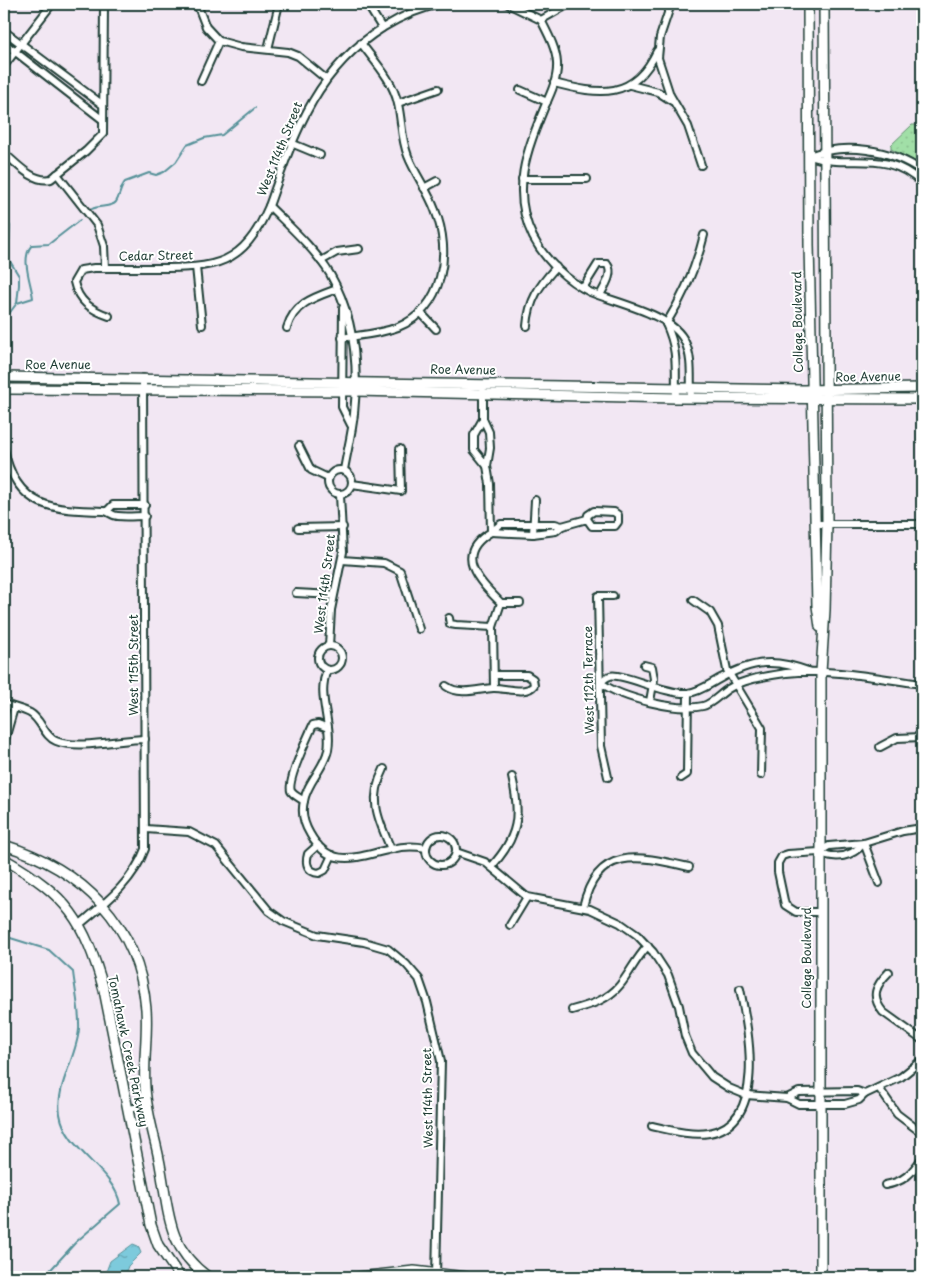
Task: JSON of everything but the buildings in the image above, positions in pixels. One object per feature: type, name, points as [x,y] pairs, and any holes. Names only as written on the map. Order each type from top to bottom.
[{"type":"main road","name":"College Boulevard","points":[[808,4],[812,400],[817,606],[822,640]]},
{"type":"main road","name":"College Boulevard","points":[[821,1277],[820,672],[825,610],[827,524],[824,4]]},
{"type":"main road","name":"Roe Avenue","points":[[4,377],[341,381],[355,386],[482,393],[676,398],[691,393],[920,388]]},
{"type":"main road","points":[[4,389],[23,377]]},
{"type":"main road","name":"Roe Avenue","points":[[4,389],[341,391],[355,386],[483,383],[676,388],[691,393],[812,400],[922,399]]},
{"type":"main road","points":[[883,400],[888,394],[895,394],[900,388]]},
{"type":"main road","points":[[901,400],[906,393],[920,388]]},
{"type":"main road","name":"Tomahawk Creek Parkway","points":[[4,845],[49,862],[86,888],[104,905],[121,930],[134,957],[142,984],[146,1014],[145,1088],[147,1106],[161,1170],[169,1222],[175,1240],[185,1256],[208,1277]]},
{"type":"main road","name":"Tomahawk Creek Parkway","points":[[4,859],[24,870],[59,897],[79,925],[94,957],[104,990],[151,1225],[158,1245],[180,1277]]},
{"type":"main road","points":[[359,1277],[394,1271],[466,1277]]},
{"type":"street","points":[[4,66],[52,4]]},
{"type":"street","points":[[4,153],[38,179],[50,179],[91,147],[102,134],[104,120],[104,4]]},
{"type":"street","points":[[197,4],[206,27],[219,42],[241,47],[268,49],[298,56],[326,79]]},
{"type":"street","points":[[367,4],[382,28]]},
{"type":"street","name":"West 114th Street","points":[[344,470],[354,417],[355,386],[350,323],[337,289],[320,261],[269,206],[291,144],[314,96],[344,57],[382,28],[412,12],[440,4]]},
{"type":"street","points":[[508,4],[541,20],[556,56],[557,69],[554,83],[528,147],[522,180],[525,212],[533,237],[556,267],[583,288],[648,312],[678,331],[685,340],[690,358],[691,393]]},
{"type":"street","points":[[541,20],[569,4]]},
{"type":"street","points":[[630,85],[649,67],[657,50],[663,24],[671,4]]},
{"type":"street","points":[[268,49],[278,8]]},
{"type":"street","points":[[4,31],[20,45],[103,105]]},
{"type":"street","points":[[4,42],[104,120]]},
{"type":"street","points":[[202,81],[219,42]]},
{"type":"street","points":[[342,338],[392,329],[420,312],[430,300],[440,279],[444,250],[441,227],[404,146],[398,103],[388,79],[361,43]]},
{"type":"street","points":[[657,50],[662,75],[674,103],[688,126],[702,165]]},
{"type":"street","points":[[44,74],[50,66]]},
{"type":"street","points":[[554,83],[596,91],[630,85],[658,92],[674,103]]},
{"type":"street","points":[[67,92],[74,84]]},
{"type":"street","points":[[398,103],[438,89]]},
{"type":"street","points":[[520,90],[547,102]]},
{"type":"street","points":[[291,144],[320,155]]},
{"type":"street","points":[[809,156],[824,150],[877,151],[897,157],[922,171]]},
{"type":"street","points":[[874,160],[877,151]]},
{"type":"street","points":[[809,156],[824,161],[874,160],[900,168],[922,183]]},
{"type":"street","points":[[57,174],[100,230],[104,246],[104,268]]},
{"type":"street","points":[[522,180],[587,179]]},
{"type":"street","points":[[424,188],[437,181]]},
{"type":"street","name":"Cedar Street","points":[[109,316],[94,310],[76,293],[74,282],[76,275],[81,270],[104,268],[196,268],[220,262],[237,253],[257,232],[269,206]]},
{"type":"street","points":[[666,324],[681,300],[695,269],[704,235]]},
{"type":"street","points":[[320,261],[337,252],[359,249]]},
{"type":"street","points":[[583,288],[598,264],[607,264],[610,267],[610,275],[600,295]]},
{"type":"street","points":[[527,326],[533,297],[556,267]]},
{"type":"street","points":[[196,268],[202,325]]},
{"type":"street","points":[[287,328],[298,307],[315,297],[337,289]]},
{"type":"street","name":"West 114th Street","points":[[343,304],[341,391],[342,406],[351,425]]},
{"type":"street","points":[[420,312],[436,328]]},
{"type":"street","points":[[666,324],[675,350],[678,369],[676,398]]},
{"type":"street","name":"West 115th Street","points":[[79,925],[104,905],[136,870],[145,849],[144,378]]},
{"type":"street","points":[[483,383],[482,419],[474,435],[474,450],[487,466]]},
{"type":"street","points":[[482,419],[489,432],[490,448],[487,466],[490,484],[491,532]]},
{"type":"street","points":[[299,446],[311,470],[328,478]]},
{"type":"street","points":[[4,449],[6,464],[16,480],[33,498],[59,510],[107,510],[117,516],[145,516]]},
{"type":"street","points":[[352,484],[401,491],[400,449]]},
{"type":"street","points":[[336,470],[344,470],[350,475],[352,484],[348,492],[340,495],[330,490],[328,478],[336,470]]},
{"type":"street","name":"West 114th Street","points":[[329,646],[334,595],[342,560],[343,528],[340,495]]},
{"type":"street","points":[[533,534],[535,500]]},
{"type":"street","points":[[107,510],[113,505],[145,505]]},
{"type":"street","points":[[520,603],[501,603],[478,579],[472,566],[471,557],[476,544],[501,524],[535,523],[562,526],[587,519],[588,515],[594,512],[614,512],[618,515],[615,526],[592,526],[587,519]]},
{"type":"street","points":[[816,524],[922,524]]},
{"type":"street","points":[[491,532],[533,534],[556,532],[562,526]]},
{"type":"street","points":[[298,528],[343,528]]},
{"type":"street","points":[[342,560],[384,563],[400,571],[418,629]]},
{"type":"street","points":[[296,593],[334,595]]},
{"type":"street","name":"West 112th Terrace","points":[[608,777],[601,746],[598,596],[613,596]]},
{"type":"street","points":[[692,600],[710,612],[718,626],[729,674],[762,728],[762,775]]},
{"type":"street","points":[[494,688],[493,627],[501,603]]},
{"type":"street","points":[[449,618],[450,624],[493,627]]},
{"type":"street","name":"West 114th Street","points":[[329,646],[340,650],[343,658],[337,669],[327,670],[319,664],[318,656],[322,649],[329,646]]},
{"type":"street","points":[[810,672],[787,663],[768,662],[729,674],[688,693],[654,688],[618,675],[608,676],[601,683],[610,689],[650,701],[672,707],[688,708],[705,706],[736,685],[767,676],[820,672],[922,684]]},
{"type":"street","points":[[644,665],[650,665],[654,670],[654,688],[650,701]]},
{"type":"street","name":"West 114th Street","points":[[327,670],[324,678],[323,696],[328,728],[327,754],[310,783],[304,801],[305,822],[318,845],[332,854]]},
{"type":"street","points":[[446,686],[453,691],[482,691],[494,688],[499,690],[528,690],[532,688],[535,682],[531,676],[527,675],[494,675]]},
{"type":"street","points":[[681,778],[687,774],[688,693]]},
{"type":"street","points":[[4,704],[30,713],[49,736],[58,742],[101,743],[123,738],[145,738]]},
{"type":"street","points":[[4,743],[14,708]]},
{"type":"street","points":[[304,801],[292,792],[290,787],[298,762],[313,725],[318,724],[328,728]]},
{"type":"street","points":[[880,747],[897,738],[922,738]]},
{"type":"street","points":[[384,769],[376,786],[374,798],[378,817],[391,849]]},
{"type":"street","points":[[492,866],[506,850],[516,827],[518,807],[512,777]]},
{"type":"street","points":[[819,912],[796,912],[788,909],[782,898],[778,872],[778,864],[782,856],[819,852],[829,846],[864,843],[903,831],[922,828]]},
{"type":"street","name":"West 114th Street","points":[[146,829],[189,832],[216,846],[268,911],[282,921],[317,935],[364,942],[388,949],[406,964],[419,979],[427,1002],[441,1061],[436,1275]]},
{"type":"street","points":[[443,835],[452,839],[456,852],[450,862],[441,865],[431,862],[426,848],[430,839],[443,835]]},
{"type":"street","points":[[819,852],[829,857],[851,854],[864,843]]},
{"type":"street","points":[[864,843],[879,883]]},
{"type":"street","points":[[318,845],[308,854],[307,866],[310,870],[319,873],[325,870],[332,854],[344,859],[356,859],[391,849],[426,848]]},
{"type":"street","points":[[456,852],[478,858],[492,866],[527,897],[583,907],[604,914],[620,923],[648,946],[668,975],[679,1006],[685,1036],[692,1053],[704,1069],[722,1084],[746,1095],[787,1098],[799,1104],[820,1105],[859,1100],[865,1094],[901,1077],[922,1060]]},
{"type":"street","points":[[583,907],[597,874],[613,862],[636,857],[689,867]]},
{"type":"street","points":[[510,925],[527,897]]},
{"type":"street","points":[[572,1010],[601,1001],[617,988],[635,960],[648,946]]},
{"type":"street","points":[[890,972],[876,987],[878,1007],[882,1012],[922,1040]]},
{"type":"street","points":[[652,1126],[692,1133],[715,1132],[730,1124],[736,1118],[746,1095],[749,1045],[740,989]]},
{"type":"street","points":[[879,1088],[898,1114],[922,1132]]},
{"type":"street","points":[[787,1098],[799,1092],[857,1091],[865,1094]]},
{"type":"street","points":[[128,1109],[147,1106]]},
{"type":"street","points":[[885,1185],[901,1181],[907,1177],[922,1158]]},
{"type":"green space","points":[[922,121],[922,165],[891,149],[891,145],[912,125],[918,125]]},
{"type":"water","points":[[133,1244],[138,1246],[141,1253],[128,1266],[124,1277],[104,1277],[110,1261]]},
{"type":"waterway","points":[[92,209],[114,204],[125,182],[149,173],[156,175],[164,172],[176,162],[187,145],[204,138],[222,135],[255,108]]},
{"type":"waterway","points":[[4,219],[10,226],[8,258],[19,276],[17,303],[8,315],[4,332]]},
{"type":"waterway","points":[[17,303],[33,298],[27,270],[27,257],[32,245],[49,244],[80,220]]},
{"type":"waterway","points":[[4,936],[49,950],[73,972],[79,1029],[63,1082],[59,1103],[60,1114],[64,1127],[71,1139],[109,1181],[116,1192],[120,1204],[76,1242],[44,1277]]}]
